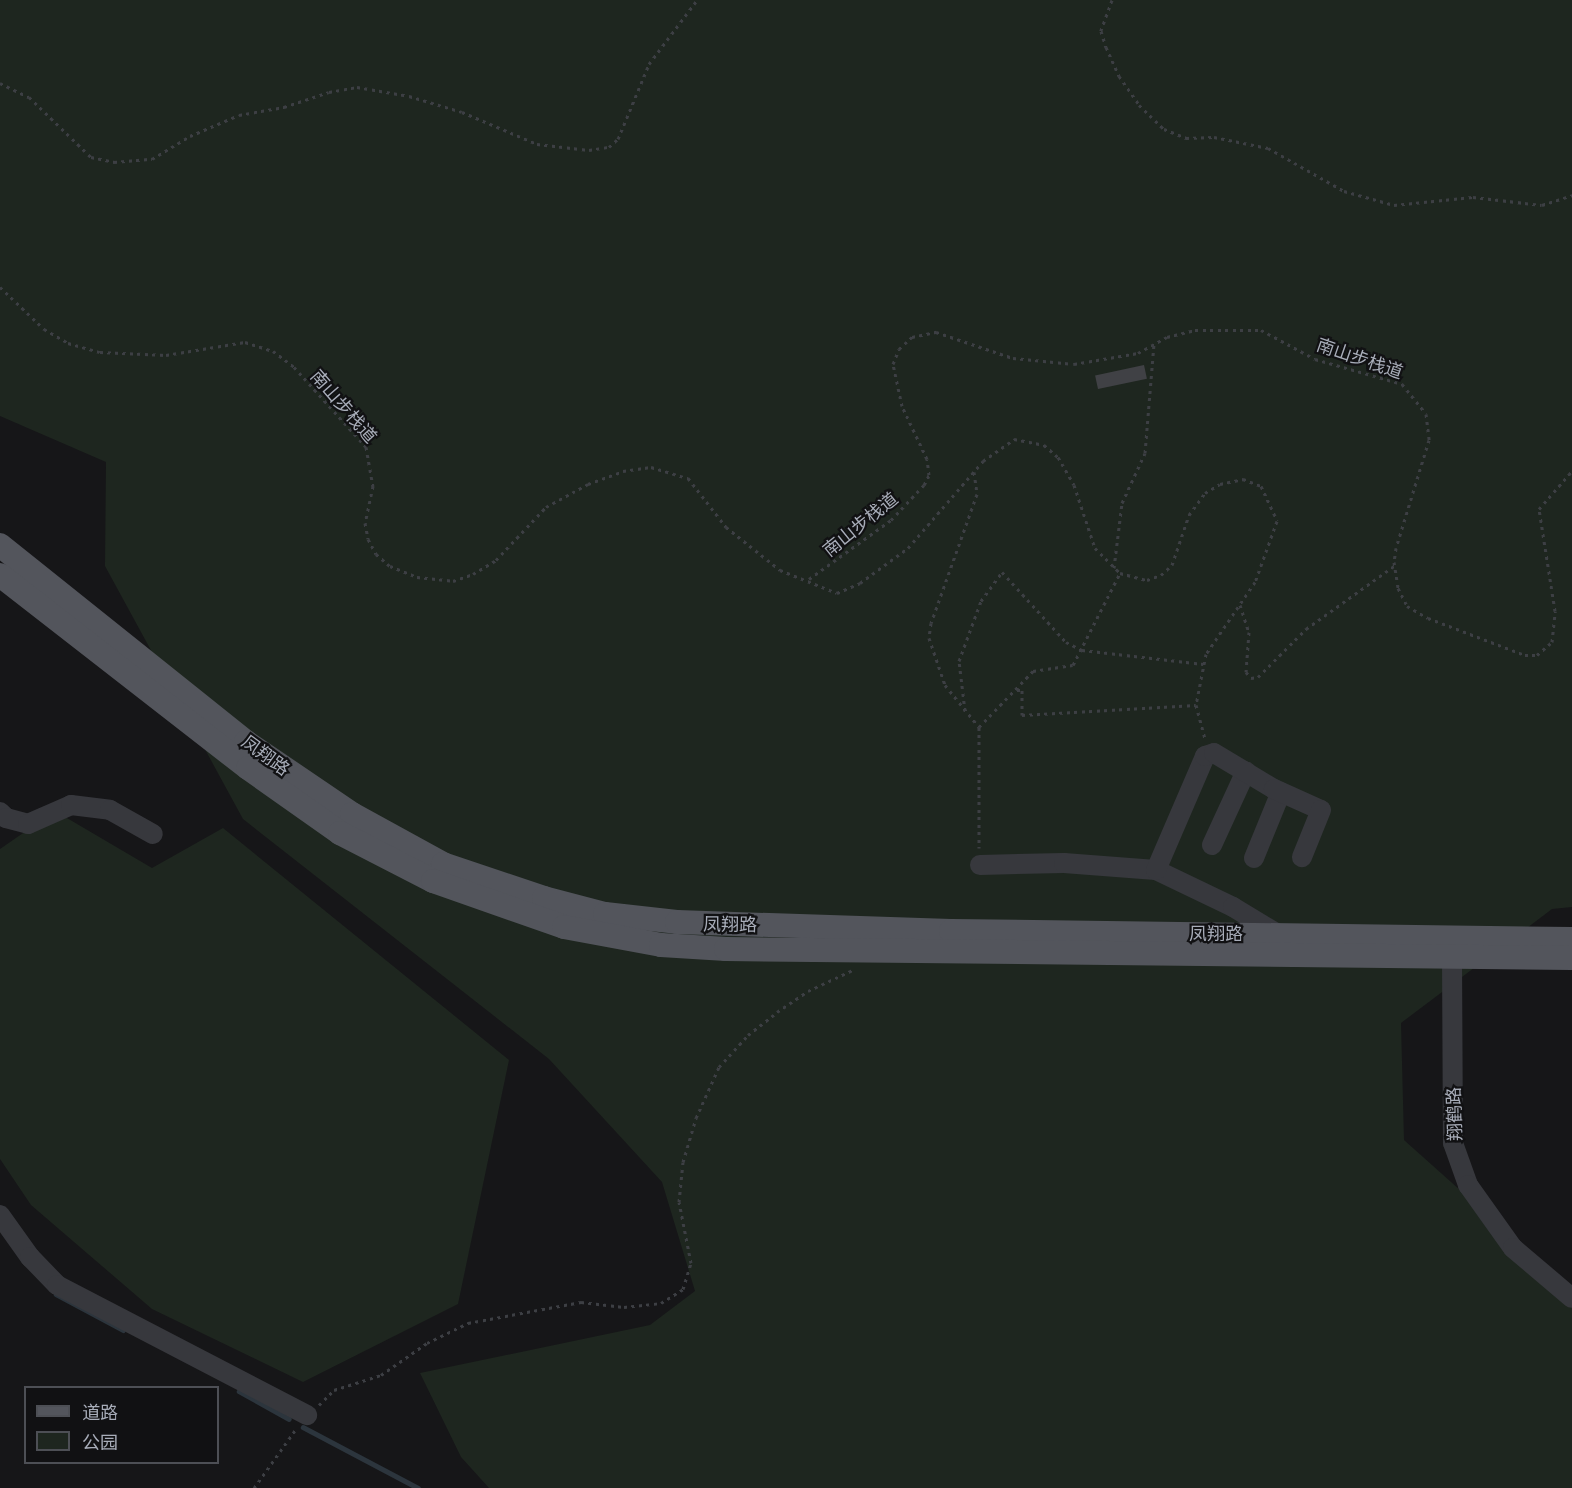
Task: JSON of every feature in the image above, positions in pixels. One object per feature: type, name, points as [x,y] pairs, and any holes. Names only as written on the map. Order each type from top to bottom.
[{"type":"main road","name":"凤翔路","points":[[0,545],[246,742],[352,814],[443,864],[544,898],[605,914],[701,923],[998,932],[1276,933],[1572,939]]},
{"type":"main road","name":"凤翔路","points":[[0,575],[305,811],[400,867],[433,881],[564,927],[661,945],[868,951],[1572,958]]},
{"type":"street","points":[[1156,870],[1209,755],[1226,757],[1281,792],[1321,810],[1302,857]]},
{"type":"street","points":[[1212,845],[1246,771]]},
{"type":"street","points":[[1254,858],[1281,792]]},
{"type":"street","points":[[0,812],[6,818],[28,824],[71,805],[110,810],[153,834]]},
{"type":"street","points":[[981,865],[1064,863],[1156,870],[1233,907],[1276,933]]},
{"type":"street","name":"翔鹤路","points":[[1452,957],[1453,1143],[1464,1175],[1513,1248],[1572,1298]]},
{"type":"street","points":[[0,1215],[30,1257],[57,1285],[307,1415]]},
{"type":"path","points":[[0,83],[29,97],[91,157],[114,162],[152,159],[190,136],[238,115],[284,107],[329,92],[357,87],[438,105],[537,144],[589,150],[609,147],[618,139],[649,64],[697,0]]},
{"type":"path","points":[[1112,0],[1101,31],[1106,47],[1139,105],[1164,129],[1186,138],[1214,137],[1268,148],[1344,192],[1394,205],[1473,197],[1542,205],[1572,195]]},
{"type":"path","name":"南山步栈道","points":[[0,288],[44,329],[68,343],[100,352],[166,355],[245,342],[273,351],[294,367],[366,447],[373,486],[365,523],[368,539],[376,554],[390,566],[417,577],[453,580],[473,574],[496,560],[546,507],[588,484],[623,471],[651,467],[667,469],[688,478],[712,513],[756,553],[780,570],[809,579],[837,593],[887,566],[930,527],[974,472],[998,448],[1014,439],[1044,445],[1066,470],[1095,548],[1120,573],[1147,580],[1161,575],[1172,565],[1190,515],[1205,493],[1220,484],[1244,478],[1261,486],[1277,521],[1266,557],[1240,605],[1203,664],[1196,705],[1209,755]]},
{"type":"path","name":"南山步栈道","points":[[809,579],[891,520],[924,485],[929,474],[927,459],[902,406],[893,364],[899,349],[912,337],[936,332],[1013,358],[1074,364],[1112,360],[1196,330],[1261,330],[1315,359],[1402,384],[1426,414],[1428,440],[1401,525],[1394,566],[1407,606],[1507,650],[1537,655],[1552,642],[1556,611],[1539,509],[1572,471]]},
{"type":"path","points":[[1114,568],[1122,503],[1146,453],[1154,344]]},
{"type":"path","points":[[974,472],[977,494],[930,623],[929,638],[936,665],[965,711],[979,727],[976,825],[981,865]]},
{"type":"path","points":[[1240,605],[1249,632],[1246,672],[1251,678],[1258,677],[1306,629],[1394,566]]},
{"type":"path","points":[[965,711],[959,660],[981,601],[1002,572],[1066,642],[1082,650],[1203,664]]},
{"type":"path","points":[[979,727],[1033,671],[1073,665],[1120,573]]},
{"type":"path","points":[[1016,690],[1022,690],[1022,715],[1196,705]]},
{"type":"path","points":[[254,1488],[307,1415],[334,1390],[381,1375],[427,1343],[468,1323],[581,1302],[624,1307],[661,1303],[683,1289],[691,1263],[679,1202],[684,1162],[696,1118],[719,1067],[748,1035],[777,1012],[808,991],[853,971],[868,951]]},
{"type":"green space","points":[[0,0],[1572,0],[1572,907],[1552,909],[1401,1023],[1404,1140],[1572,1290],[1572,1488],[489,1488],[461,1457],[420,1373],[650,1325],[695,1291],[662,1182],[549,1059],[243,819],[105,566],[106,462],[0,416]]},
{"type":"green space","points":[[55,811],[152,868],[223,828],[509,1060],[458,1304],[303,1382],[152,1309],[31,1205],[0,1159],[0,849]]},
{"type":"building","points":[[1144,365],[1147,379],[1098,389],[1095,375]]},
{"type":"waterway","points":[[56,1294],[123,1330]]},
{"type":"waterway","points":[[239,1391],[289,1419]]},
{"type":"waterway","points":[[303,1427],[418,1488]]}]
